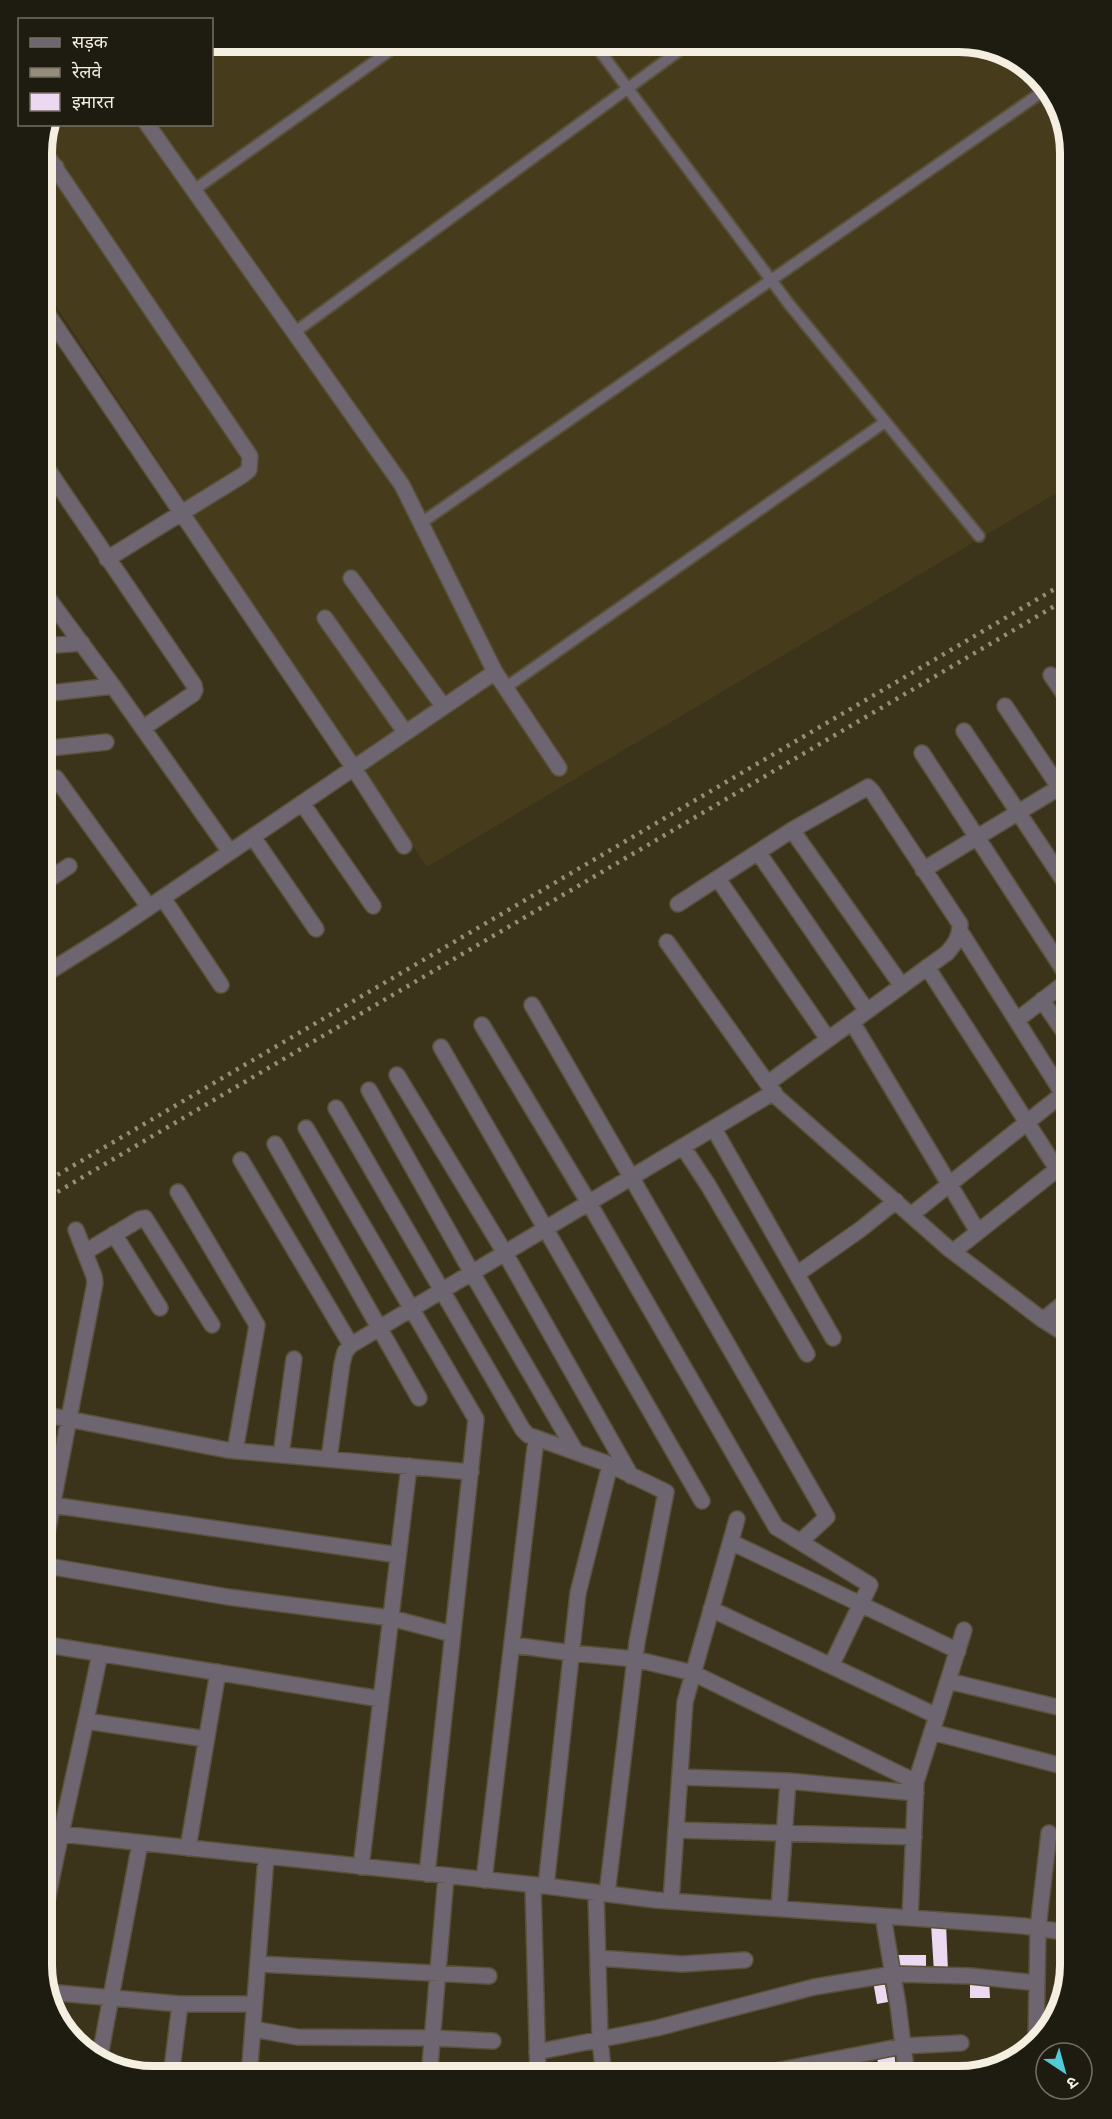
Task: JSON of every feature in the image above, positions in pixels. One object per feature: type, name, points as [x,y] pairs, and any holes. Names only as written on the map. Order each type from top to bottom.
[{"type":"street","points":[[148,126],[402,485],[495,672],[559,768]]},
{"type":"street","points":[[53,163],[249,456],[249,470],[243,475],[107,559]]},
{"type":"street","points":[[53,322],[354,767],[404,846]]},
{"type":"street","points":[[53,477],[194,685],[193,694],[143,729]]},
{"type":"street","points":[[351,578],[443,706]]},
{"type":"street","points":[[53,604],[230,852]]},
{"type":"street","points":[[325,618],[405,732]]},
{"type":"street","points":[[53,645],[82,643]]},
{"type":"street","points":[[53,969],[163,898],[495,672]]},
{"type":"street","points":[[1052,675],[1060,687]]},
{"type":"street","points":[[53,693],[113,686]]},
{"type":"street","points":[[1005,706],[1060,778]]},
{"type":"street","points":[[964,731],[1060,875]]},
{"type":"street","points":[[53,748],[106,742]]},
{"type":"street","points":[[922,753],[1060,964]]},
{"type":"street","points":[[56,778],[149,907]]},
{"type":"street","points":[[329,1459],[342,1364],[345,1352],[351,1345],[714,1129],[771,1088],[828,1039],[947,953],[956,943],[960,931],[960,924],[868,787],[792,830],[678,904]]},
{"type":"street","points":[[923,870],[1060,787]]},
{"type":"street","points":[[302,803],[373,906]]},
{"type":"street","points":[[792,830],[902,986]]},
{"type":"street","points":[[253,837],[316,929]]},
{"type":"street","points":[[758,852],[867,1011]]},
{"type":"street","points":[[53,877],[69,866]]},
{"type":"street","points":[[718,879],[828,1039]]},
{"type":"street","points":[[163,898],[221,985]]},
{"type":"street","points":[[960,931],[1060,1082]]},
{"type":"street","points":[[667,942],[771,1088],[911,1215],[954,1251],[1060,1331]]},
{"type":"street","points":[[927,967],[1027,1122],[1060,1160]]},
{"type":"street","points":[[1017,1020],[1060,986]]},
{"type":"street","points":[[1042,1000],[1060,1026]]},
{"type":"street","points":[[532,1005],[827,1517],[800,1542]]},
{"type":"street","points":[[852,1022],[978,1232]]},
{"type":"street","points":[[482,1025],[589,1203],[776,1527],[870,1585],[831,1666]]},
{"type":"street","points":[[441,1047],[702,1501]]},
{"type":"street","points":[[397,1075],[505,1253],[632,1476]]},
{"type":"street","points":[[369,1090],[576,1452]]},
{"type":"street","points":[[911,1215],[1060,1096]]},
{"type":"street","points":[[336,1108],[520,1426],[528,1435],[536,1439],[610,1465],[664,1490],[667,1494],[635,1659],[602,1894],[598,1958],[603,2066]]},
{"type":"street","points":[[306,1128],[476,1419],[427,1874]]},
{"type":"street","points":[[714,1129],[833,1338]]},
{"type":"street","points":[[275,1144],[419,1398]]},
{"type":"street","points":[[683,1147],[708,1185],[807,1354]]},
{"type":"street","points":[[241,1160],[351,1345]]},
{"type":"street","points":[[954,1251],[1060,1170]]},
{"type":"street","points":[[177,1192],[257,1325],[235,1451]]},
{"type":"street","points":[[796,1274],[861,1229],[896,1201]]},
{"type":"street","points":[[85,1252],[145,1218],[212,1325]]},
{"type":"street","points":[[52,1504],[95,1283],[76,1230]]},
{"type":"street","points":[[114,1234],[160,1308]]},
{"type":"street","points":[[1043,1320],[1060,1306]]},
{"type":"street","points":[[281,1455],[294,1359]]},
{"type":"street","points":[[52,1416],[235,1451],[471,1472]]},
{"type":"street","points":[[484,1880],[536,1439]]},
{"type":"street","points":[[538,2066],[539,1886],[572,1653],[578,1593],[610,1465]]},
{"type":"street","points":[[362,1867],[409,1466]]},
{"type":"street","points":[[52,1505],[398,1555]]},
{"type":"street","points":[[671,1901],[685,1702],[737,1519]]},
{"type":"street","points":[[730,1542],[958,1651]]},
{"type":"street","points":[[52,1567],[228,1598],[391,1618],[453,1634]]},
{"type":"street","points":[[711,1609],[937,1716]]},
{"type":"street","points":[[910,1918],[916,1787],[964,1630]]},
{"type":"street","points":[[513,1645],[635,1659],[693,1672],[916,1787]]},
{"type":"street","points":[[52,1646],[381,1699]]},
{"type":"street","points":[[52,1872],[100,1653]]},
{"type":"street","points":[[188,1848],[218,1672]]},
{"type":"street","points":[[948,1681],[1060,1708]]},
{"type":"street","points":[[86,1721],[206,1739]]},
{"type":"street","points":[[932,1732],[1060,1765]]},
{"type":"street","points":[[680,1777],[916,1787]]},
{"type":"street","points":[[779,1908],[788,1781]]},
{"type":"street","points":[[676,1830],[914,1837]]},
{"type":"street","points":[[52,1833],[671,1901],[910,1918],[1060,1932]]},
{"type":"street","points":[[1036,2031],[1038,1929],[1049,1833]]},
{"type":"street","points":[[101,2052],[140,1843]]},
{"type":"street","points":[[250,2066],[266,1857]]},
{"type":"street","points":[[430,2066],[446,1876]]},
{"type":"street","points":[[883,1916],[906,2066]]},
{"type":"street","points":[[598,1958],[682,1964],[745,1960]]},
{"type":"street","points":[[258,1964],[489,1976]]},
{"type":"street","points":[[537,2052],[657,2028],[814,1987],[892,1974],[972,1976],[1037,1983]]},
{"type":"street","points":[[57,1993],[180,2004],[254,2004]]},
{"type":"street","points":[[172,2066],[180,2004]]},
{"type":"street","points":[[253,2029],[297,2037],[493,2041]]},
{"type":"street","points":[[802,2066],[903,2046],[961,2043]]},
{"type":"lane","points":[[194,190],[388,52]]},
{"type":"lane","points":[[601,53],[770,279],[979,536]]},
{"type":"lane","points":[[294,332],[677,53]]},
{"type":"lane","points":[[421,523],[1040,93]]},
{"type":"lane","points":[[506,688],[885,422]]},
{"type":"shaded area","points":[[213,52],[965,53],[991,58],[1015,69],[1039,92],[1052,115],[1058,134],[1060,153],[1060,491],[427,867],[53,302],[53,147],[57,126],[213,126]]},
{"type":"building","points":[[946,1923],[948,1971],[934,1972],[931,1924]]},
{"type":"building","points":[[895,1955],[926,1955],[926,1972],[895,1973]]},
{"type":"building","points":[[884,1979],[888,2002],[877,2004],[873,1981]]},
{"type":"building","points":[[970,1980],[989,1980],[990,1998],[970,1998]]},
{"type":"building","points":[[894,2051],[896,2066],[878,2066],[877,2053]]},
{"type":"railway","points":[[52,1178],[1060,586]]},
{"type":"railway","points":[[52,1195],[1060,603]]}]
